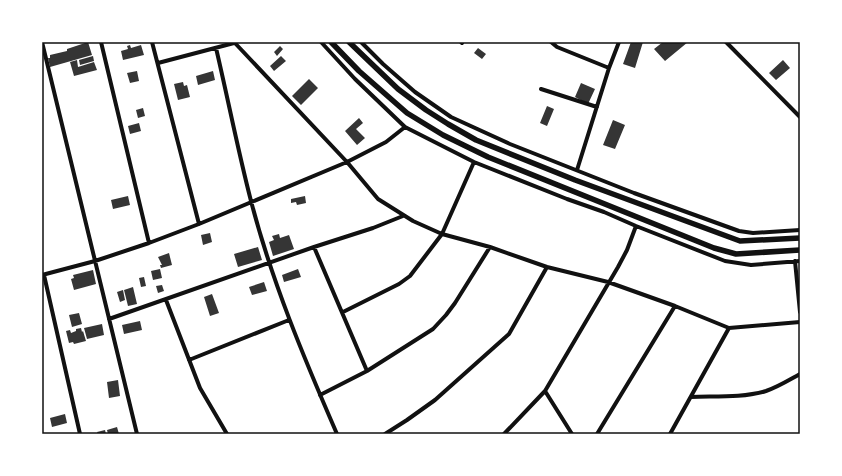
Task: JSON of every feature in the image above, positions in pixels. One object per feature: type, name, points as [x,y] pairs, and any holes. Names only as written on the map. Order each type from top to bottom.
[{"type":"street","points":[[42,42],[136,434]]},
{"type":"street","points":[[101,42],[149,243]]},
{"type":"street","points":[[152,42],[199,224]]},
{"type":"street","points":[[158,63],[234,42],[348,162],[378,199],[403,216],[442,234],[490,247],[547,267],[608,282],[675,306],[729,328],[800,322]]},
{"type":"street","points":[[321,42],[355,79],[405,127],[474,162],[725,261],[751,265],[798,261],[800,312]]},
{"type":"street","points":[[331,42],[359,71],[407,112],[443,135],[488,157],[714,248],[736,254],[800,250]]},
{"type":"street","points":[[349,42],[398,89],[442,121],[476,140],[575,180],[740,241],[800,238]]},
{"type":"street","points":[[361,42],[415,92],[451,117],[510,144],[634,193],[739,231],[753,233],[800,230]]},
{"type":"street","points":[[551,42],[558,47],[609,68]]},
{"type":"street","points":[[577,170],[609,68],[619,42]]},
{"type":"street","points":[[726,42],[800,118]]},
{"type":"street","points":[[216,48],[251,202],[270,263],[289,320],[337,434]]},
{"type":"street","points":[[541,89],[597,107]]},
{"type":"street","points":[[80,434],[43,275],[95,261],[199,224],[348,162],[386,142],[405,127]]},
{"type":"street","points":[[342,312],[399,284],[410,276],[442,234],[474,162]]},
{"type":"street","points":[[109,319],[314,247],[373,228],[403,216]]},
{"type":"street","points":[[504,434],[545,391],[627,250],[636,226]]},
{"type":"street","points":[[314,247],[367,371]]},
{"type":"street","points":[[320,395],[367,371],[433,329],[446,315],[490,247]]},
{"type":"street","points":[[385,434],[435,400],[509,334],[547,267]]},
{"type":"street","points":[[166,300],[200,388],[227,434]]},
{"type":"street","points":[[597,434],[675,306]]},
{"type":"street","points":[[189,360],[289,320]]},
{"type":"street","points":[[670,434],[729,328]]},
{"type":"street","points":[[690,397],[746,395],[766,391],[800,374]]},
{"type":"street","points":[[545,391],[572,434]]},
{"type":"building","points":[[88,42],[92,55],[50,67],[48,58],[50,58],[50,55],[67,51],[67,49]]},
{"type":"building","points":[[631,42],[643,42],[635,68],[623,64]]},
{"type":"building","points":[[663,42],[688,42],[665,61],[654,49]]},
{"type":"building","points":[[130,45],[131,48],[141,45],[144,55],[123,60],[121,51],[128,49],[127,46]]},
{"type":"building","points":[[280,46],[283,49],[277,56],[274,52]]},
{"type":"building","points":[[478,48],[486,54],[482,59],[474,53]]},
{"type":"building","points":[[93,56],[94,61],[80,65],[79,60]]},
{"type":"building","points":[[281,56],[286,61],[274,71],[270,66]]},
{"type":"building","points":[[77,60],[78,67],[94,62],[97,70],[74,76],[70,62]]},
{"type":"building","points":[[783,60],[790,68],[776,80],[769,73]]},
{"type":"building","points":[[137,71],[139,81],[130,83],[127,73]]},
{"type":"building","points":[[213,71],[215,80],[198,85],[196,76]]},
{"type":"building","points":[[309,79],[318,88],[301,105],[292,96]]},
{"type":"building","points":[[183,82],[184,86],[187,85],[190,97],[178,100],[174,84]]},
{"type":"building","points":[[581,83],[595,89],[588,104],[575,97]]},
{"type":"building","points":[[547,106],[554,109],[547,126],[540,123]]},
{"type":"building","points":[[143,108],[145,116],[138,118],[136,110]]},
{"type":"building","points":[[359,118],[363,123],[356,129],[365,138],[357,145],[345,131]]},
{"type":"building","points":[[613,120],[625,125],[615,149],[603,145]]},
{"type":"building","points":[[139,123],[141,131],[130,134],[128,126]]},
{"type":"building","points":[[128,196],[130,205],[113,209],[111,200]]},
{"type":"building","points":[[305,196],[306,203],[297,205],[296,202],[291,203],[291,199]]},
{"type":"building","points":[[210,233],[212,242],[203,245],[201,235]]},
{"type":"building","points":[[279,234],[280,238],[289,235],[294,249],[273,256],[269,242],[274,240],[272,236]]},
{"type":"building","points":[[258,247],[262,260],[238,267],[234,254]]},
{"type":"building","points":[[169,253],[172,265],[161,268],[160,265],[162,265],[158,257]]},
{"type":"building","points":[[160,269],[162,278],[153,280],[151,271]]},
{"type":"building","points":[[298,269],[301,277],[284,282],[282,275]]},
{"type":"building","points":[[93,270],[96,284],[74,290],[71,279],[74,278],[73,275]]},
{"type":"building","points":[[144,277],[146,286],[141,287],[139,278]]},
{"type":"building","points":[[264,282],[267,291],[252,295],[249,287]]},
{"type":"building","points":[[162,285],[164,291],[158,293],[156,286]]},
{"type":"building","points":[[133,287],[137,304],[128,306],[124,290]]},
{"type":"building","points":[[123,290],[125,300],[120,302],[117,292]]},
{"type":"building","points":[[212,294],[219,313],[210,316],[204,297]]},
{"type":"building","points":[[79,313],[82,324],[72,327],[69,315]]},
{"type":"building","points":[[140,321],[142,330],[124,334],[122,325]]},
{"type":"building","points":[[102,324],[104,335],[87,339],[84,328]]},
{"type":"building","points":[[81,328],[86,341],[74,344],[73,342],[69,343],[66,331],[70,330],[71,333],[76,331],[76,329]]},
{"type":"building","points":[[118,380],[120,396],[109,398],[107,382]]},
{"type":"building","points":[[65,414],[67,423],[52,427],[50,418]]},
{"type":"building","points":[[117,427],[119,434],[108,434],[107,430]]},
{"type":"building","points":[[105,430],[106,434],[98,434],[97,432]]}]
